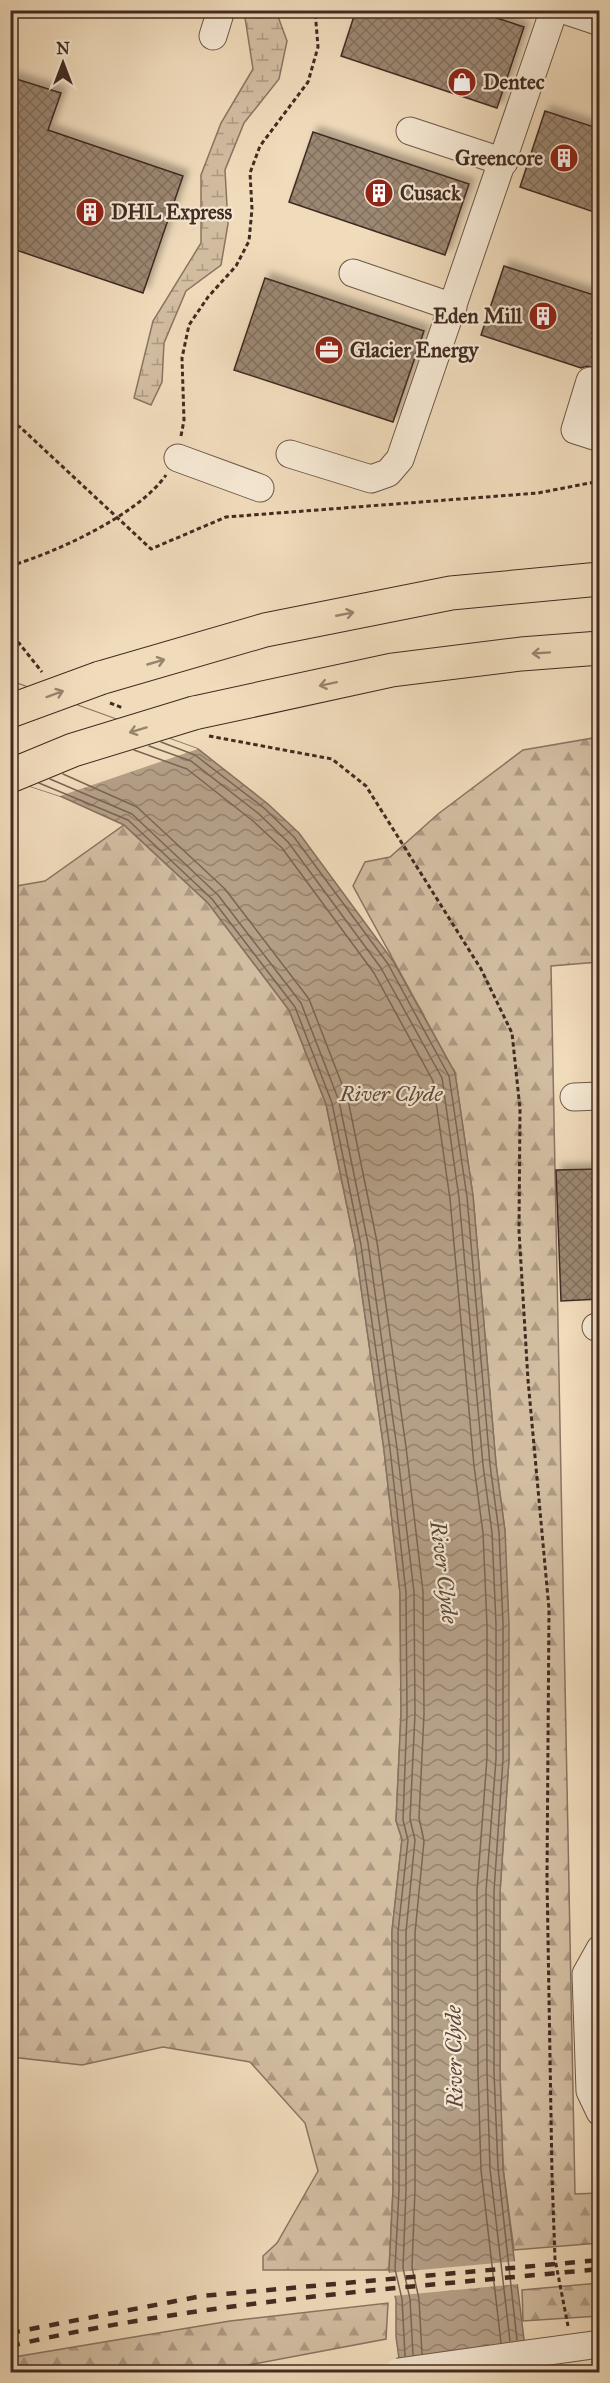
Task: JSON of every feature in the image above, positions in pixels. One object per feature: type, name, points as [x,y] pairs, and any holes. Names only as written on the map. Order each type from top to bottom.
[{"type":"highway","points":[[10,711],[101,689],[266,630],[600,564]]},
{"type":"highway","points":[[451,593],[600,579]]},
{"type":"highway","points":[[10,776],[73,750],[197,724],[392,670],[520,654],[600,648]]},
{"type":"street","points":[[213,36],[221,10]]},
{"type":"street","points":[[290,454],[371,479],[388,474],[395,468],[504,162],[554,10]]},
{"type":"street","points":[[564,10],[600,22]]},
{"type":"street","points":[[410,131],[504,162]]},
{"type":"street","points":[[353,273],[453,307]]},
{"type":"street","points":[[590,381],[575,430],[600,438]]},
{"type":"street","points":[[178,458],[260,488]]},
{"type":"street","points":[[600,1948],[586,1974],[590,2091],[600,2112]]},
{"type":"street","points":[[398,2373],[600,2344]]},
{"type":"path","points":[[10,566],[117,519],[156,489],[178,458],[184,420],[182,357],[189,325],[208,297],[236,266],[249,241],[252,209],[250,173],[260,146],[308,82],[318,48],[315,10]]},
{"type":"path","points":[[10,422],[20,427],[152,549],[226,517],[538,493],[600,481]]},
{"type":"path","points":[[10,640],[19,643],[47,680]]},
{"type":"path","points":[[101,689],[125,708]]},
{"type":"path","points":[[197,724],[242,743],[332,759],[366,786],[481,969],[512,1033],[520,1109],[519,1231],[528,1380],[549,1609],[548,1880],[552,2175],[555,2259],[569,2332]]},
{"type":"green space","points":[[244,11],[276,11],[287,41],[279,79],[244,123],[225,170],[228,224],[221,265],[186,291],[164,343],[162,382],[151,405],[134,398],[153,321],[201,243],[201,175],[221,123],[253,69]]},
{"type":"green space","points":[[599,737],[599,962],[551,966],[575,2194],[599,2193],[599,2243],[514,2250],[503,2168],[500,2073],[500,1892],[509,1759],[505,1531],[496,1464],[473,1196],[455,1073],[353,886],[365,862],[390,857],[438,814],[523,750]]},
{"type":"green space","points":[[124,825],[208,903],[289,1010],[326,1104],[355,1245],[384,1450],[400,1593],[401,1714],[396,1821],[402,1839],[392,1931],[393,2190],[389,2270],[263,2270],[263,2256],[277,2243],[318,2171],[305,2123],[250,2062],[163,2047],[82,2065],[11,2057],[11,887],[45,881]]},
{"type":"green space","points":[[599,2283],[599,2316],[523,2321],[522,2290]]},
{"type":"green space","points":[[388,2303],[386,2339],[211,2372],[11,2372],[11,2359],[20,2356],[230,2321]]},
{"type":"water","name":"River Clyde","points":[[11,681],[198,749],[268,804],[299,833],[393,961],[455,1073],[473,1196],[496,1464],[505,1531],[509,1624],[509,1759],[500,1892],[500,2073],[503,2168],[528,2372],[401,2372],[396,2337],[396,2300],[389,2270],[393,2190],[392,1931],[402,1839],[396,1821],[401,1714],[400,1593],[384,1450],[355,1245],[326,1104],[289,1010],[208,903],[124,825],[60,796],[11,780]]},
{"type":"pier","points":[[18,684],[198,749],[60,796],[11,780],[11,687]]},
{"type":"pier","points":[[517,2261],[519,2284],[392,2296],[387,2273]]},
{"type":"building","name":"Dentec","points":[[356,10],[473,10],[524,27],[497,108],[341,56]]},
{"type":"building","name":"DHL Express","points":[[10,77],[61,93],[48,130],[183,176],[143,293],[10,248]]},
{"type":"building","name":"Greencore","points":[[545,111],[600,129],[600,214],[520,187]]},
{"type":"building","name":"Cusack","points":[[313,132],[469,184],[445,255],[289,202]]},
{"type":"building","name":"Eden Mill","points":[[504,266],[600,297],[600,369],[587,366],[581,368],[481,335]]},
{"type":"building","name":"Glacier Energy","points":[[265,278],[424,331],[393,422],[234,370]]},
{"type":"building","points":[[600,1169],[600,1299],[561,1301],[556,1170]]},
{"type":"railway","points":[[10,2333],[202,2296],[600,2260]]},
{"type":"railway","points":[[10,2346],[156,2318],[230,2307],[377,2290],[600,2269]]},
{"type":"place","name":"Dentec","points":[[462,82]]},
{"type":"place","name":"Greencore","points":[[564,158]]},
{"type":"place","name":"Cusack","points":[[379,193]]},
{"type":"place","name":"DHL Express","points":[[90,212]]},
{"type":"place","name":"Eden Mill","points":[[543,316]]},
{"type":"place","name":"Glacier Energy","points":[[329,350]]}]
